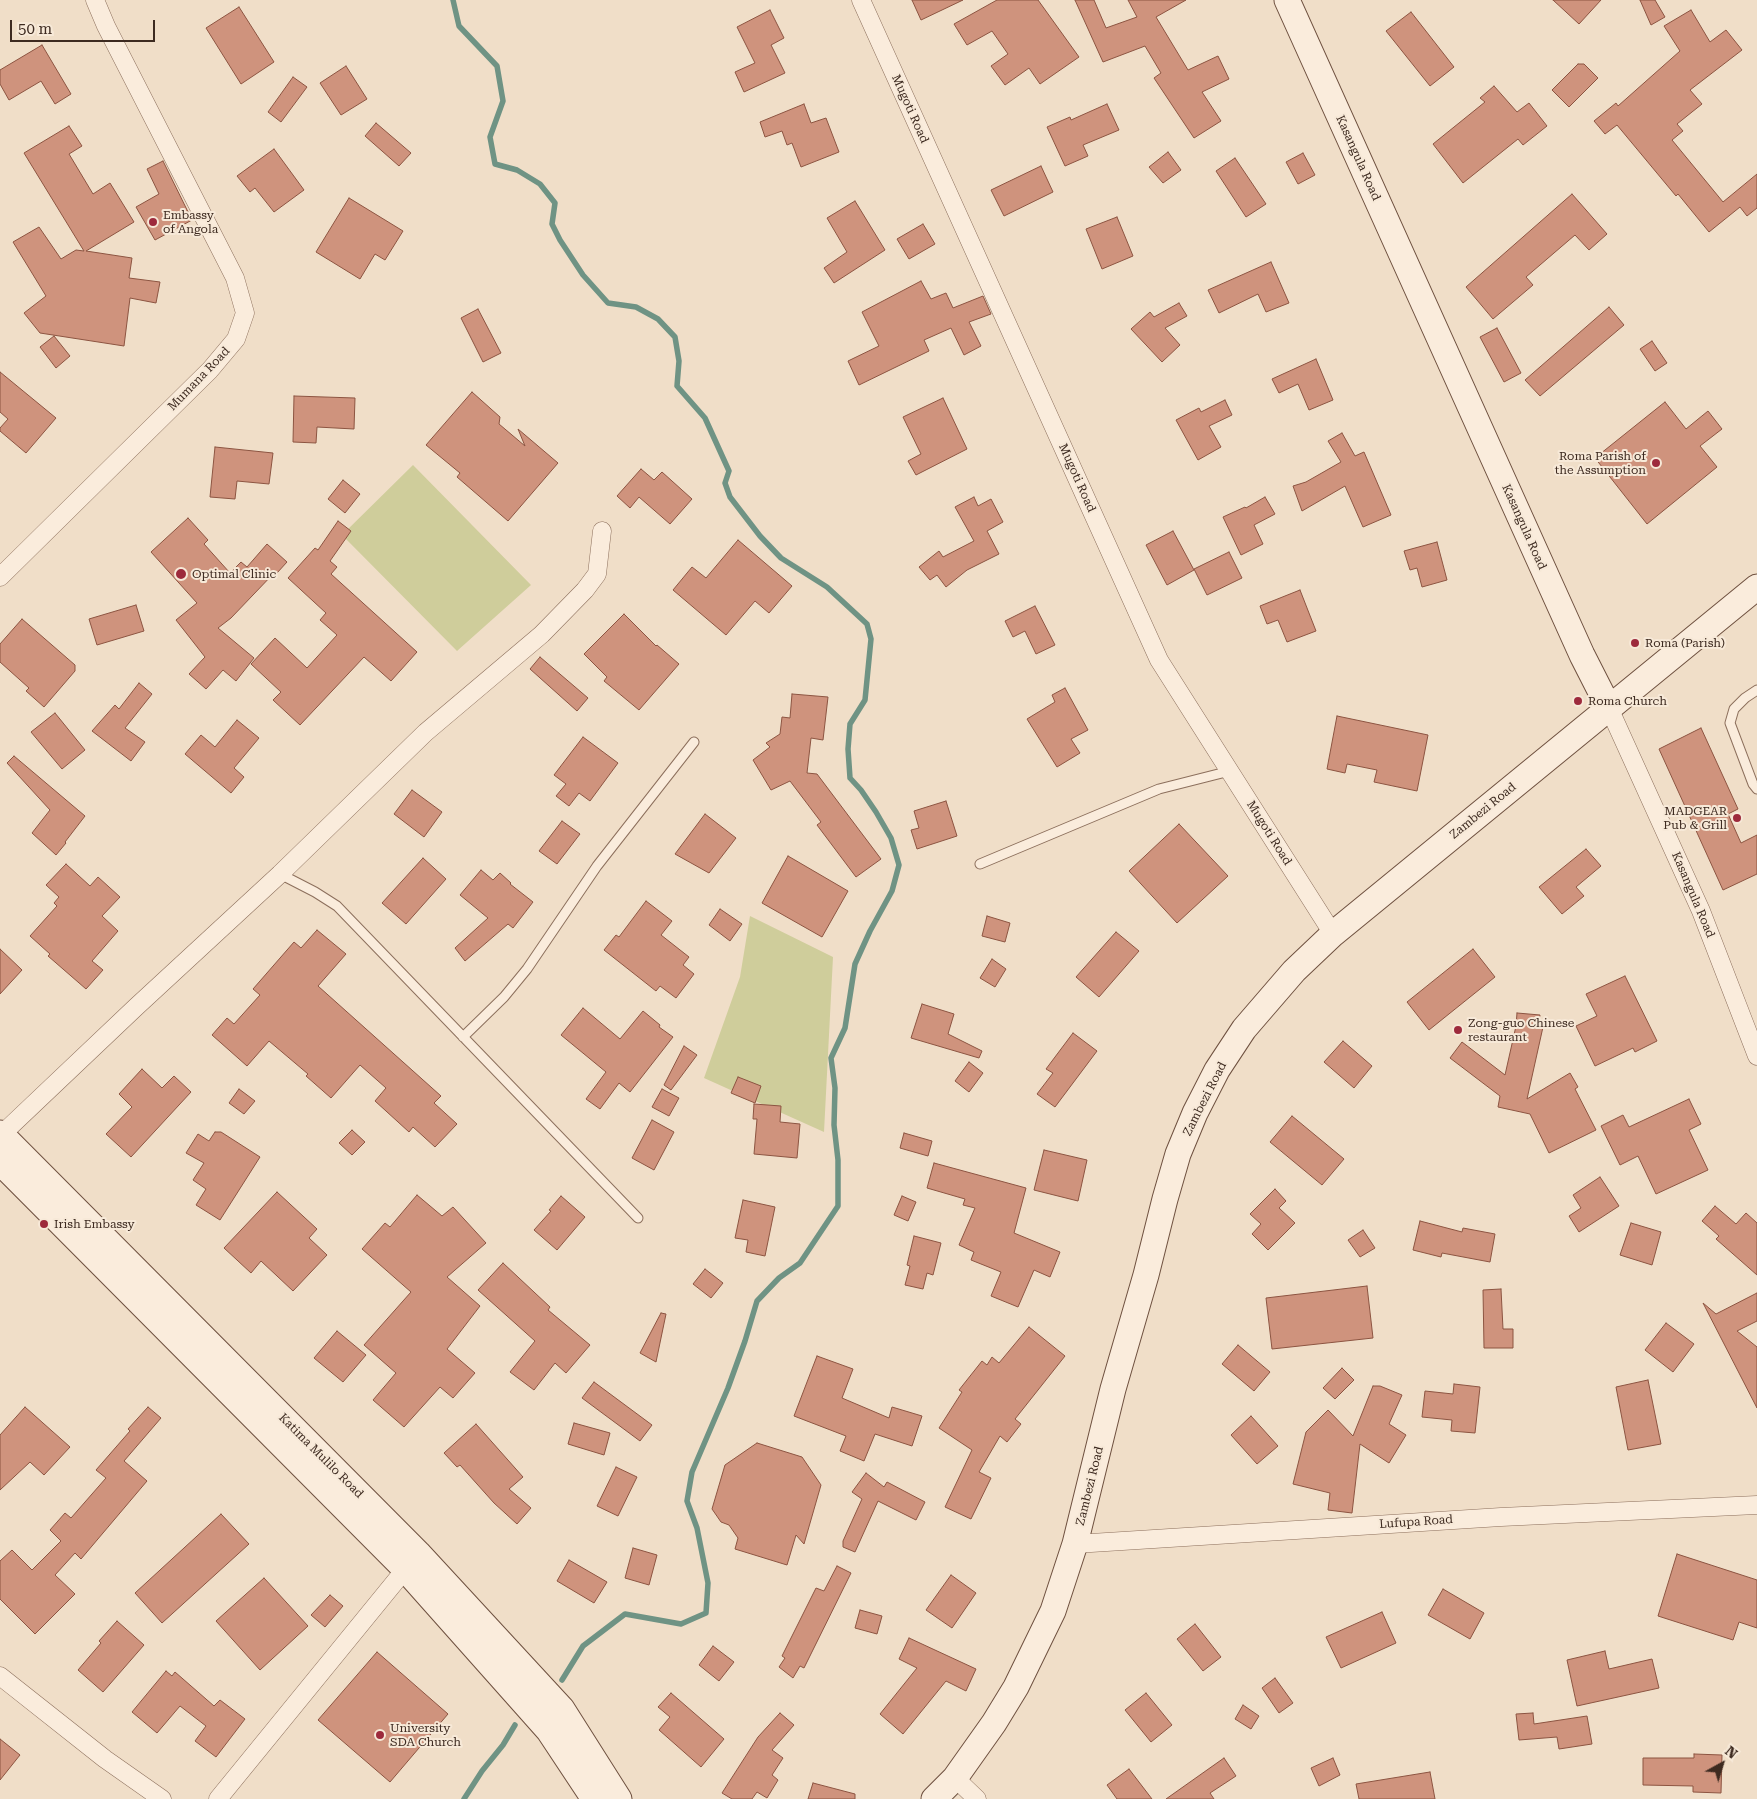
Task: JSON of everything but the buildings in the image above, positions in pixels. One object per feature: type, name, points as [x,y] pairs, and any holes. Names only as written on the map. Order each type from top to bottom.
[{"type":"main road","name":"Kasangula Road","points":[[1286,0],[1582,655],[1609,708]]},
{"type":"main road","name":"Zambezi Road","points":[[934,1799],[955,1778],[994,1723],[1030,1660],[1053,1611],[1075,1544],[1113,1389],[1178,1154],[1217,1070],[1244,1029],[1294,971],[1333,934],[1757,587]]},
{"type":"main road","name":"Katima Mulilo Road","points":[[1,1134],[412,1561],[549,1731],[594,1799]]},
{"type":"main road","name":"Katima Mulilo Road","points":[[0,1162],[562,1708],[619,1799]]},
{"type":"street","name":"Mumana Road","points":[[0,577],[210,370],[236,339],[245,313],[235,278],[106,26],[95,0]]},
{"type":"street","name":"Mugoti Road","points":[[861,0],[1159,660],[1333,934]]},
{"type":"street","points":[[1,1134],[280,874],[426,732],[542,634],[585,590],[597,574],[602,531]]},
{"type":"street","name":"Kasangula Road","points":[[1609,708],[1701,911],[1757,1056]]},
{"type":"street","name":"Lufupa Road","points":[[1075,1544],[1501,1517],[1757,1505]]},
{"type":"street","points":[[218,1799],[412,1561]]},
{"type":"street","points":[[0,1676],[105,1759],[162,1799]]},
{"type":"street","points":[[955,1778],[977,1799]]},
{"type":"lane","points":[[1757,690],[1734,709],[1730,723],[1753,784],[1757,789]]},
{"type":"lane","points":[[463,1038],[504,998],[522,976],[597,866],[694,742]]},
{"type":"lane","points":[[980,864],[1159,789],[1230,771]]},
{"type":"lane","points":[[280,874],[337,906],[638,1218]]},
{"type":"shaded area","points":[[413,465],[531,585],[457,651],[342,535]]},
{"type":"shaded area","points":[[750,916],[833,957],[824,1132],[704,1078],[740,977]]},
{"type":"waterway","points":[[453,0],[459,26],[497,66],[503,101],[490,137],[495,164],[517,170],[540,184],[555,203],[552,224],[560,240],[583,275],[608,303],[636,307],[658,319],[675,337],[679,361],[677,386],[705,418],[729,471],[725,483],[730,497],[760,536],[781,558],[827,587],[867,624],[871,639],[865,700],[850,724],[848,749],[850,778],[861,790],[891,838],[899,865],[892,891],[870,931],[855,964],[845,1028],[831,1058],[835,1088],[834,1125],[838,1160],[838,1206],[800,1263],[779,1278],[757,1301],[728,1388],[692,1472],[687,1501],[697,1528],[708,1583],[706,1613],[681,1624],[625,1614],[583,1646],[562,1680]]},
{"type":"waterway","points":[[464,1799],[515,1725]]},
{"type":"place","name":"Embassy of Angola","points":[[153,222]]},
{"type":"place","name":"Roma Parish of the Assumption","points":[[1656,463]]},
{"type":"place","name":"Optimal Clinic","points":[[181,574]]},
{"type":"place","name":"Roma (Parish)","points":[[1635,643]]},
{"type":"place","name":"Roma Church","points":[[1578,701]]},
{"type":"place","name":"MADGEAR Pub & Grill","points":[[1737,818]]},
{"type":"place","name":"Zong-guo Chinese restaurant","points":[[1458,1030]]},
{"type":"place","name":"Irish Embassy","points":[[44,1224]]},
{"type":"place","name":"University SDA Church","points":[[380,1735]]}]
